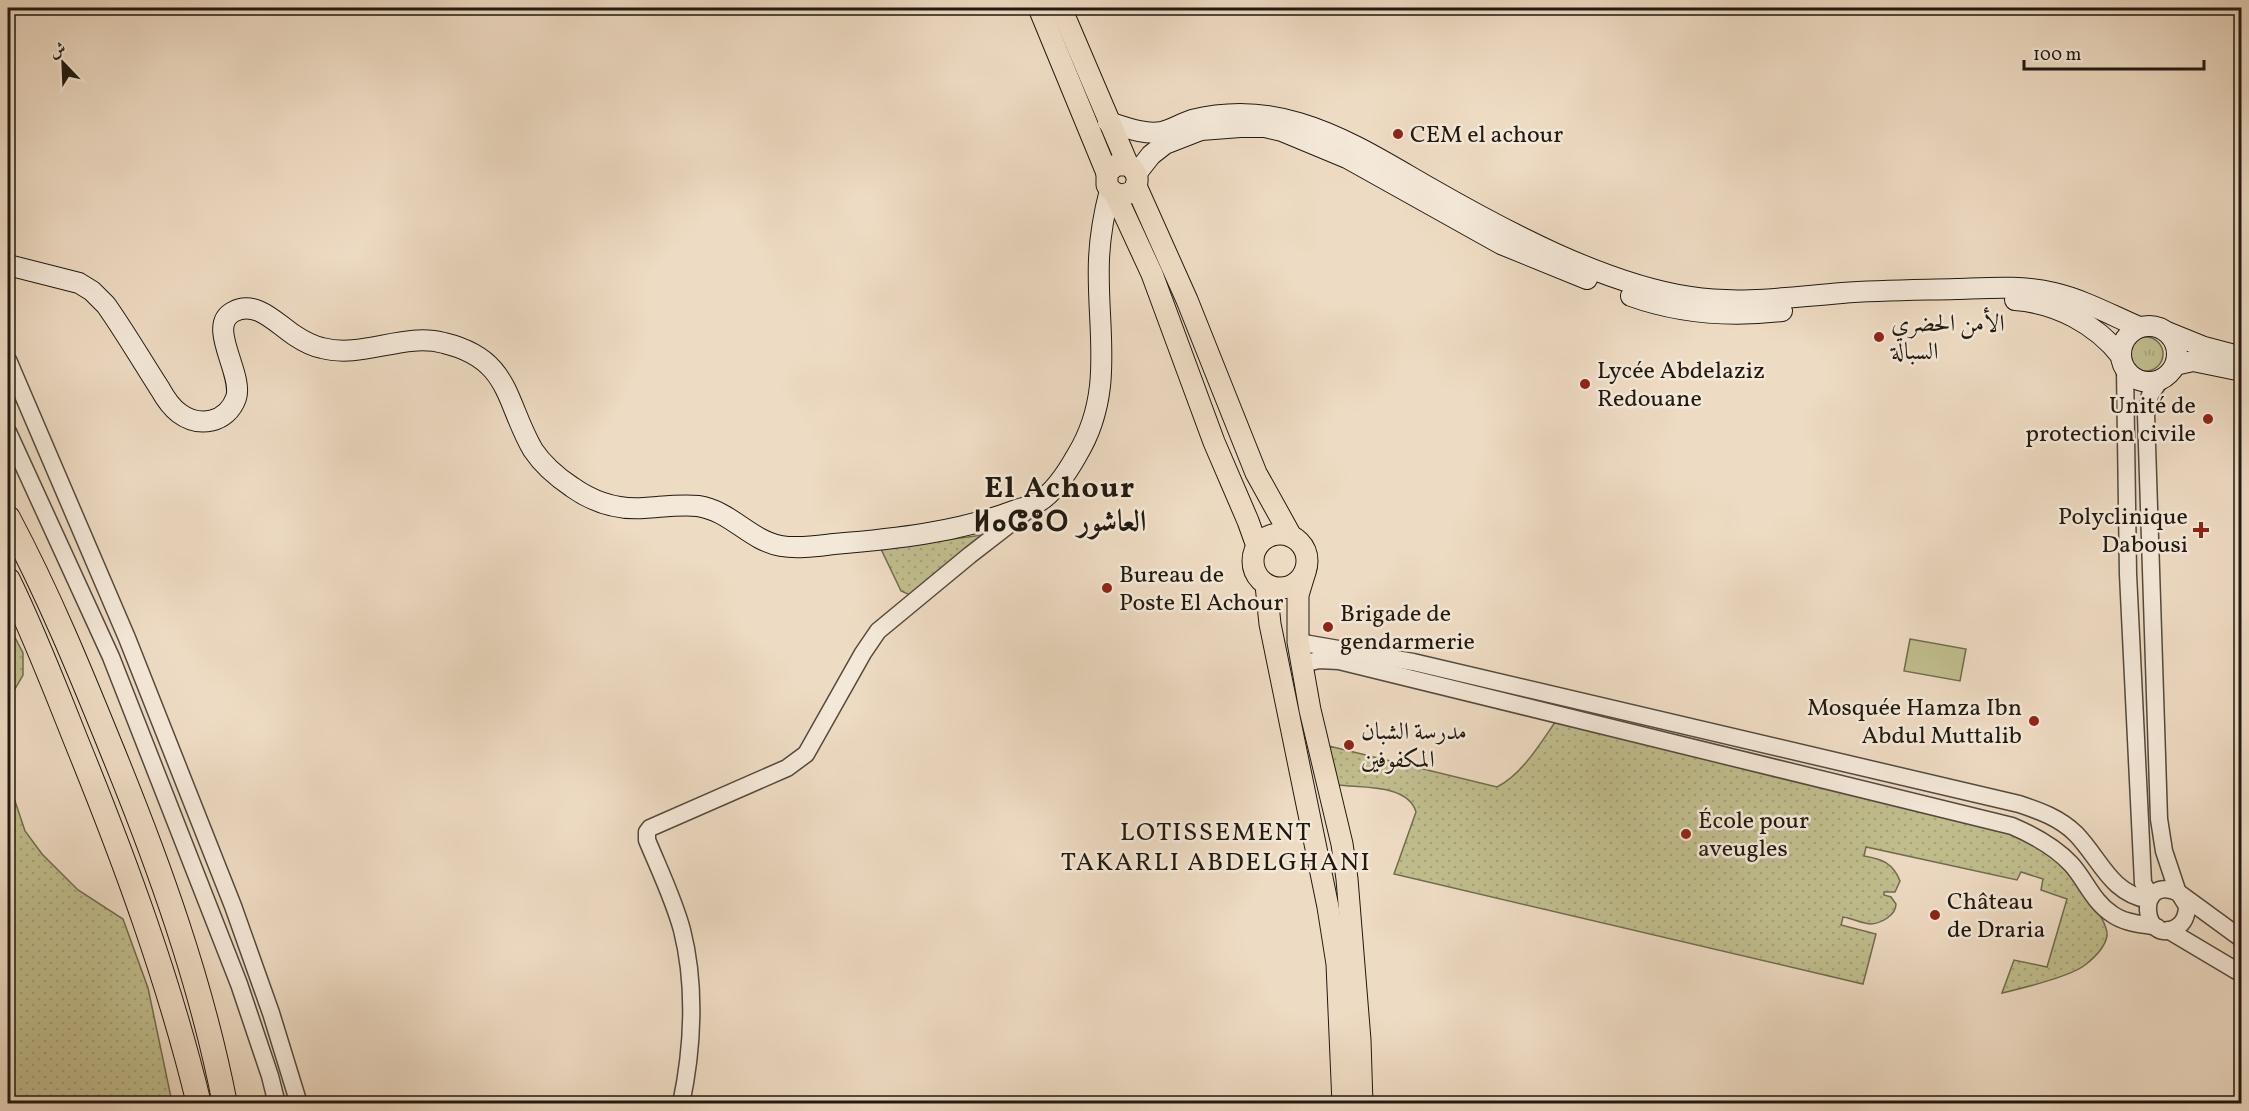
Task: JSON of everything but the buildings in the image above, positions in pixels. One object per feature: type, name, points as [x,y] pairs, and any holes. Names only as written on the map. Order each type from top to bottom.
[{"type":"highway","points":[[8,518],[50,602],[76,661],[156,861],[194,975],[214,1050],[225,1104]]},
{"type":"highway","points":[[8,580],[35,640],[130,878],[175,1011],[199,1104]]},
{"type":"main road","points":[[1039,8],[1111,186],[1152,274],[1214,442],[1257,546]]},
{"type":"main road","points":[[1061,8],[1108,122],[1134,175],[1187,300],[1256,473],[1291,536]]},
{"type":"main road","points":[[1108,122],[1139,131],[1162,132],[1190,121],[1216,115],[1245,113],[1271,115],[1301,123],[1366,151],[1473,212],[1595,270],[1645,287],[1688,297],[1724,301],[1769,300],[1843,292],[2010,287],[2053,292],[2087,303],[2139,327],[2154,326],[2204,347],[2241,357]]},
{"type":"main road","points":[[1111,186],[1128,194],[1134,175],[1151,155],[1165,144],[1182,136],[1201,130],[1265,127],[1282,131],[1347,158],[1501,244],[1634,298],[1672,308],[1716,315],[1749,315],[1882,302],[1994,299],[2022,301],[2047,306],[2069,315],[2109,340],[2130,374],[2145,381],[2193,361],[2241,371]]},
{"type":"main road","points":[[13,270],[79,283],[92,291],[106,305],[171,405],[190,420],[213,421],[222,417],[234,402],[237,385],[223,326],[229,314],[244,308],[262,313],[307,343],[337,351],[421,339],[460,347],[481,358],[507,389],[526,436],[546,467],[574,489],[604,504],[638,509],[683,505],[704,507],[723,514],[762,540],[781,546],[866,542],[997,518],[1040,501],[1058,482],[1078,454],[1093,422],[1101,395],[1099,260],[1103,219],[1116,165],[1134,175]]},
{"type":"main road","points":[[2123,362],[2125,339],[2139,327]]},
{"type":"main road","points":[[2167,332],[2176,347],[2168,371]]},
{"type":"main road","points":[[1305,572],[1290,587],[1266,585],[1260,580],[1254,567],[1253,560],[1257,546],[1265,538],[1274,535],[1291,536],[1299,541],[1308,561],[1305,572],[1298,595],[1298,642],[1310,710],[1342,844],[1347,879],[1360,1040],[1362,1104]]},
{"type":"main road","points":[[1266,585],[1270,624],[1328,907],[1337,964],[1343,1104]]},
{"type":"street","points":[[8,360],[127,638],[233,906],[271,1013],[299,1104]]},
{"type":"street","points":[[2123,362],[2128,574],[2142,883],[2150,899]]},
{"type":"street","points":[[1302,664],[1319,660],[1339,661],[2012,826],[2038,837],[2071,864],[2098,901],[2112,915],[2162,929],[2178,926],[2186,918],[2187,906],[2178,893],[2164,851],[2159,819],[2146,414],[2150,395],[2168,371]]},
{"type":"street","points":[[8,432],[111,657],[239,984],[277,1104]]},
{"type":"street","points":[[683,1096],[690,1035],[687,955],[681,927],[646,837],[648,830],[798,762],[806,754],[863,653],[878,631],[1040,501]]},
{"type":"street","points":[[1298,642],[1413,662],[2019,804],[2049,814],[2063,823],[2086,845],[2116,885],[2136,898],[2150,899]]},
{"type":"street","points":[[2241,939],[2178,893],[2165,890],[2155,893],[2146,909],[2148,918],[2162,929],[2241,974]]},
{"type":"green space","points":[[2146,337],[2158,342],[2163,354],[2158,366],[2146,371],[2134,366],[2129,354],[2134,342]]},
{"type":"green space","points":[[982,535],[910,595],[901,591],[881,549]]},
{"type":"green space","points":[[8,624],[23,653],[23,675],[8,701]]},
{"type":"green space","points":[[1910,639],[1966,649],[1960,681],[1904,671]]},
{"type":"green space","name":"École pour aveugles","points":[[1558,718],[2002,827],[2049,852],[2061,862],[2078,881],[2102,918],[2106,928],[2106,940],[2095,956],[2069,974],[2002,993],[2014,960],[2047,967],[2067,899],[2041,890],[2043,879],[2021,872],[2017,880],[1866,847],[1864,856],[1886,863],[1894,870],[1900,881],[1895,892],[1884,892],[1884,895],[1891,897],[1896,904],[1894,912],[1888,918],[1871,924],[1843,917],[1841,925],[1876,934],[1863,984],[1394,874],[1416,812],[1404,796],[1394,792],[1371,787],[1338,785],[1329,746],[1497,787],[1523,766]]},
{"type":"green space","points":[[8,780],[25,831],[42,854],[78,890],[123,919],[148,988],[172,1102],[8,1103]]},
{"type":"place","name":"CEM el achour","points":[[1398,134]]},
{"type":"place","name":"الأمن الحضري السبالة","points":[[1879,337]]},
{"type":"place","name":"Lycée Abdelaziz Redouane","points":[[1585,384]]},
{"type":"place","name":"Unité de protection civile","points":[[2208,419]]},
{"type":"place","name":"Polyclinique Dabousi","points":[[2201,530]]},
{"type":"place","name":"Bureau de Poste El Achour","points":[[1107,588]]},
{"type":"place","name":"Brigade de gendarmerie","points":[[1328,627]]},
{"type":"place","name":"Mosquée Hamza Ibn Abdul Muttalib","points":[[2034,721]]},
{"type":"place","name":"مدرسة الشبان المكفوفين","points":[[1349,745]]},
{"type":"place","name":"École pour aveugles","points":[[1686,834]]},
{"type":"place","name":"Château de Draria","points":[[1935,915]]},
{"type":"district","name":"El Achour ⵍⴰⵛⵓⵔ العاشور","points":[[1060,504]]},
{"type":"district","name":"LOTISSEMENT TAKARLI ABDELGHANI","points":[[1216,846]]}]
